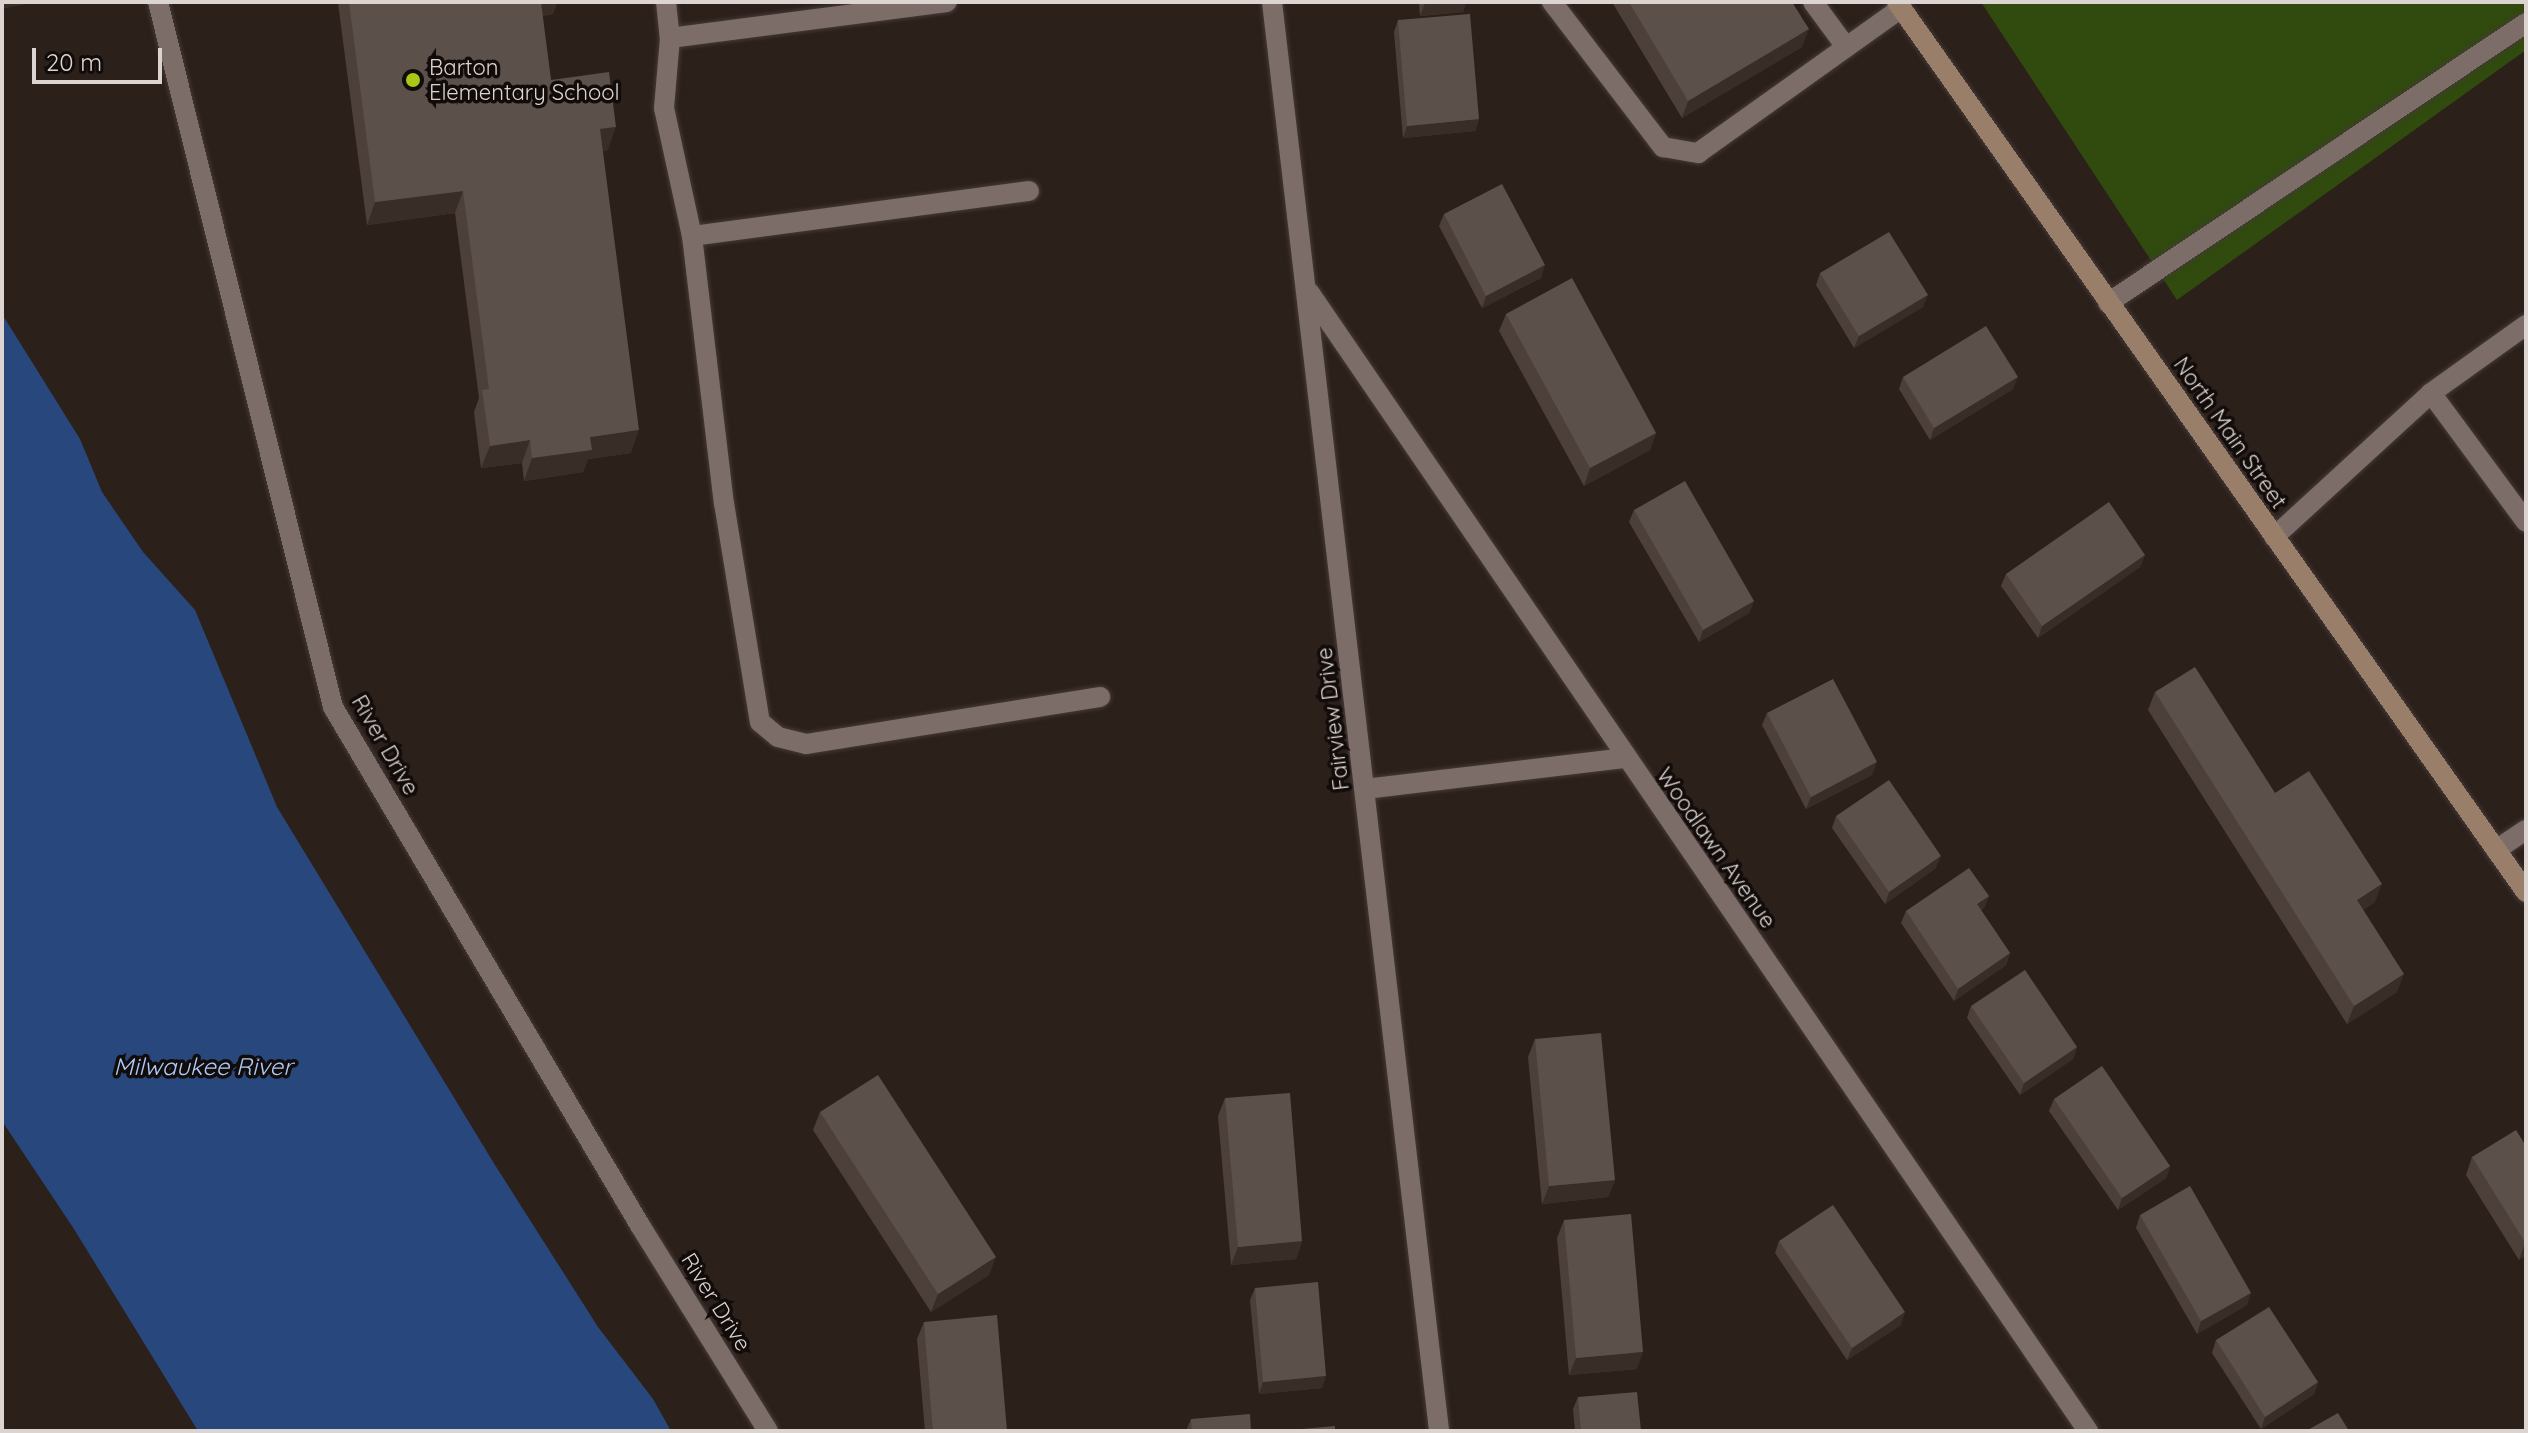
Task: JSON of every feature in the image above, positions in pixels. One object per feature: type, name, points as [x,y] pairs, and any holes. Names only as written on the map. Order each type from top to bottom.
[{"type":"main road","name":"North Main Street","points":[[1899,5],[2526,892]]},
{"type":"street","name":"River Drive","points":[[158,2],[333,707],[641,1227],[768,1431]]},
{"type":"street","points":[[666,2],[670,38],[664,108],[692,236],[724,503],[760,722],[778,737],[806,744],[1100,697]]},
{"type":"street","points":[[670,38],[947,2]]},
{"type":"street","name":"Fairview Drive","points":[[1272,2],[1439,1431]]},
{"type":"street","points":[[1552,2],[1663,147],[1698,153],[1899,5]]},
{"type":"street","points":[[1813,2],[1846,47]]},
{"type":"street","points":[[2108,303],[2526,23]]},
{"type":"street","points":[[692,236],[1029,191]]},
{"type":"street","name":"Woodlawn Avenue","points":[[1307,290],[2088,1431]]},
{"type":"street","points":[[2274,537],[2431,393],[2526,325]]},
{"type":"street","points":[[2431,393],[2526,522]]},
{"type":"street","points":[[1365,789],[1626,758]]},
{"type":"street","points":[[2496,850],[2526,830]]},
{"type":"green space","points":[[1981,2],[2526,2],[2526,50],[2177,300]]},
{"type":"water","name":"Milwaukee River","points":[[2,314],[80,439],[102,492],[143,552],[195,610],[277,807],[495,1165],[598,1327],[653,1399],[671,1431],[198,1431],[74,1229],[2,1121]]},
{"type":"building","points":[[349,2],[541,2],[551,80],[609,72],[616,127],[600,129],[639,430],[590,437],[592,450],[532,458],[530,440],[490,446],[482,390],[489,389],[463,191],[375,202]]},
{"type":"building","points":[[1629,2],[1792,2],[1809,29],[1688,101]]},
{"type":"building","points":[[1470,14],[1479,119],[1407,126],[1398,20]]},
{"type":"building","points":[[1502,184],[1545,265],[1486,296],[1444,214]]},
{"type":"building","points":[[1889,232],[1928,295],[1859,336],[1820,273]]},
{"type":"building","points":[[1572,278],[1656,433],[1590,468],[1506,314]]},
{"type":"building","points":[[1986,326],[2018,377],[1934,428],[1903,377]]},
{"type":"building","points":[[1685,481],[1754,601],[1703,630],[1634,510]]},
{"type":"building","points":[[2109,502],[2145,555],[2042,626],[2006,574]]},
{"type":"building","points":[[2195,667],[2275,793],[2309,771],[2382,884],[2357,900],[2404,974],[2354,1006],[2155,692]]},
{"type":"building","points":[[1833,679],[1877,762],[1811,797],[1767,713]]},
{"type":"building","points":[[1889,780],[1941,856],[1889,892],[1836,816]]},
{"type":"building","points":[[1969,868],[1989,896],[1977,904],[2010,953],[1958,989],[1906,911]]},
{"type":"building","points":[[2025,970],[2077,1047],[2024,1083],[1971,1006]]},
{"type":"building","points":[[1601,1033],[1615,1180],[1549,1186],[1535,1039]]},
{"type":"building","points":[[2102,1066],[2170,1166],[2122,1198],[2054,1099]]},
{"type":"building","points":[[878,1075],[996,1257],[938,1294],[820,1112]]},
{"type":"building","points":[[1290,1093],[1302,1241],[1238,1247],[1225,1098]]},
{"type":"building","points":[[2516,1130],[2526,1146],[2525,1242],[2472,1157]]},
{"type":"building","points":[[2190,1186],[2251,1293],[2201,1321],[2140,1215]]},
{"type":"building","points":[[1833,1205],[1905,1312],[1852,1348],[1779,1241]]},
{"type":"building","points":[[1631,1214],[1643,1352],[1576,1358],[1564,1220]]},
{"type":"building","points":[[1318,1282],[1326,1376],[1263,1382],[1255,1288]]},
{"type":"building","points":[[2269,1307],[2318,1382],[2265,1417],[2216,1340]]},
{"type":"building","points":[[997,1315],[1007,1431],[933,1431],[924,1322]]},
{"type":"building","points":[[1637,1392],[1641,1431],[1581,1431],[1578,1397]]},
{"type":"building","points":[[2338,1413],[2349,1431],[2306,1431]]},
{"type":"building","points":[[1250,1414],[1251,1431],[1192,1431],[1191,1419]]},
{"type":"building","points":[[1335,1426],[1335,1431],[1280,1431]]},
{"type":"place","name":"Barton Elementary School","points":[[413,80]]}]
